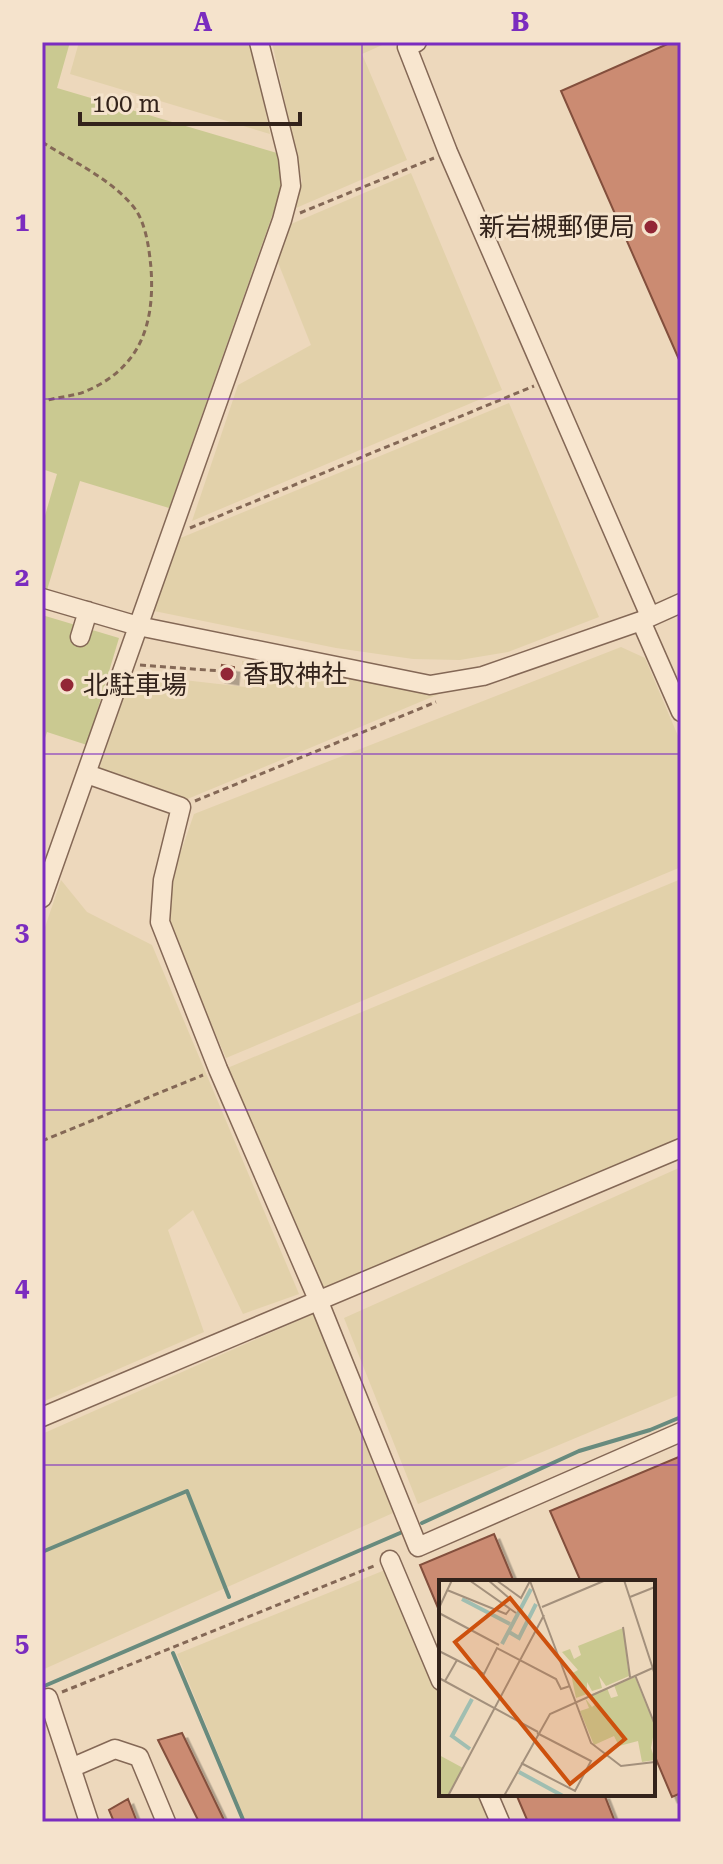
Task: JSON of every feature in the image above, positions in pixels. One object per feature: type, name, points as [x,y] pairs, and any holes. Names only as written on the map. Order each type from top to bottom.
[{"type":"street","points":[[42,898],[282,220],[291,186],[288,158],[259,42]]},
{"type":"street","points":[[417,42],[407,47],[448,152],[548,380],[681,712]]},
{"type":"street","points":[[42,598],[138,626],[430,685],[483,676],[646,619],[681,603]]},
{"type":"street","points":[[80,637],[88,611]]},
{"type":"street","points":[[87,774],[181,807],[163,880],[160,922],[218,1069],[319,1302],[418,1547],[681,1432]]},
{"type":"street","points":[[42,1417],[681,1148]]},
{"type":"street","points":[[390,1560],[439,1676]]},
{"type":"street","points":[[48,1698],[89,1822]]},
{"type":"street","points":[[71,1768],[115,1749],[139,1757],[166,1822]]},
{"type":"street","points":[[489,1796],[500,1822]]},
{"type":"path","points":[[42,142],[109,184],[135,207],[141,218],[150,256],[153,295],[151,319],[135,352],[114,376],[83,392],[42,402]]},
{"type":"path","points":[[282,220],[448,152]]},
{"type":"path","points":[[168,537],[548,380]]},
{"type":"path","points":[[125,664],[221,671]]},
{"type":"path","points":[[181,807],[449,696]]},
{"type":"path","points":[[42,1141],[218,1069]]},
{"type":"path","points":[[48,1698],[390,1560]]},
{"type":"shaded area","points":[[42,42],[70,42],[57,88],[277,153],[283,185],[169,508],[80,481],[47,590],[42,588],[42,526],[57,474],[42,469]]},
{"type":"shaded area","points":[[79,42],[251,42],[270,134],[70,74]]},
{"type":"shaded area","points":[[272,42],[389,42],[362,54],[407,160],[296,208],[302,181]]},
{"type":"shaded area","points":[[411,173],[502,390],[192,521],[238,385],[311,345],[277,260],[291,224]]},
{"type":"shaded area","points":[[509,403],[599,617],[508,652],[460,660],[413,659],[336,648],[154,611],[178,539]]},
{"type":"shaded area","name":"北駐車場","points":[[42,615],[119,638],[87,745],[47,732],[42,747]]},
{"type":"shaded area","points":[[621,647],[645,658],[681,743],[681,867],[226,1058],[167,924],[169,886],[194,814]]},
{"type":"shaded area","points":[[242,661],[444,692],[185,800],[99,769],[131,674],[245,687]]},
{"type":"shaded area","points":[[681,879],[681,1138],[318,1291],[225,1069]]},
{"type":"shaded area","points":[[61,880],[87,912],[152,945],[299,1294],[243,1314],[193,1210],[168,1230],[204,1332],[42,1402],[42,936]]},
{"type":"shaded area","points":[[681,1167],[681,1394],[418,1504],[344,1318]]},
{"type":"shaded area","points":[[313,1314],[393,1513],[42,1670],[42,1434]]},
{"type":"shaded area","points":[[385,1570],[439,1696],[439,1796],[481,1796],[491,1822],[246,1822],[177,1654]]},
{"type":"building","name":"新岩槻郵便局","points":[[672,42],[681,42],[681,364],[561,91]]},
{"type":"building","name":"香取神社","points":[[222,665],[234,667],[233,679],[220,677]]},
{"type":"building","points":[[681,1456],[681,1793],[672,1797],[655,1757],[655,1580],[580,1580],[550,1511]]},
{"type":"building","points":[[494,1534],[513,1580],[439,1580],[439,1610],[420,1565]]},
{"type":"building","points":[[182,1733],[225,1822],[199,1822],[158,1740]]},
{"type":"building","points":[[517,1796],[605,1796],[615,1822],[528,1822]]},
{"type":"building","points":[[128,1799],[137,1822],[114,1822],[109,1810]]},
{"type":"waterway","points":[[422,1523],[579,1451],[650,1430],[681,1417]]},
{"type":"waterway","points":[[42,1552],[187,1491],[229,1597]]},
{"type":"waterway","points":[[42,1687],[407,1530]]},
{"type":"waterway","points":[[173,1653],[244,1822]]},
{"type":"place","name":"新岩槻郵便局","points":[[651,227]]},
{"type":"place","name":"香取神社","points":[[227,674]]},
{"type":"place","name":"北駐車場","points":[[67,685]]}]
